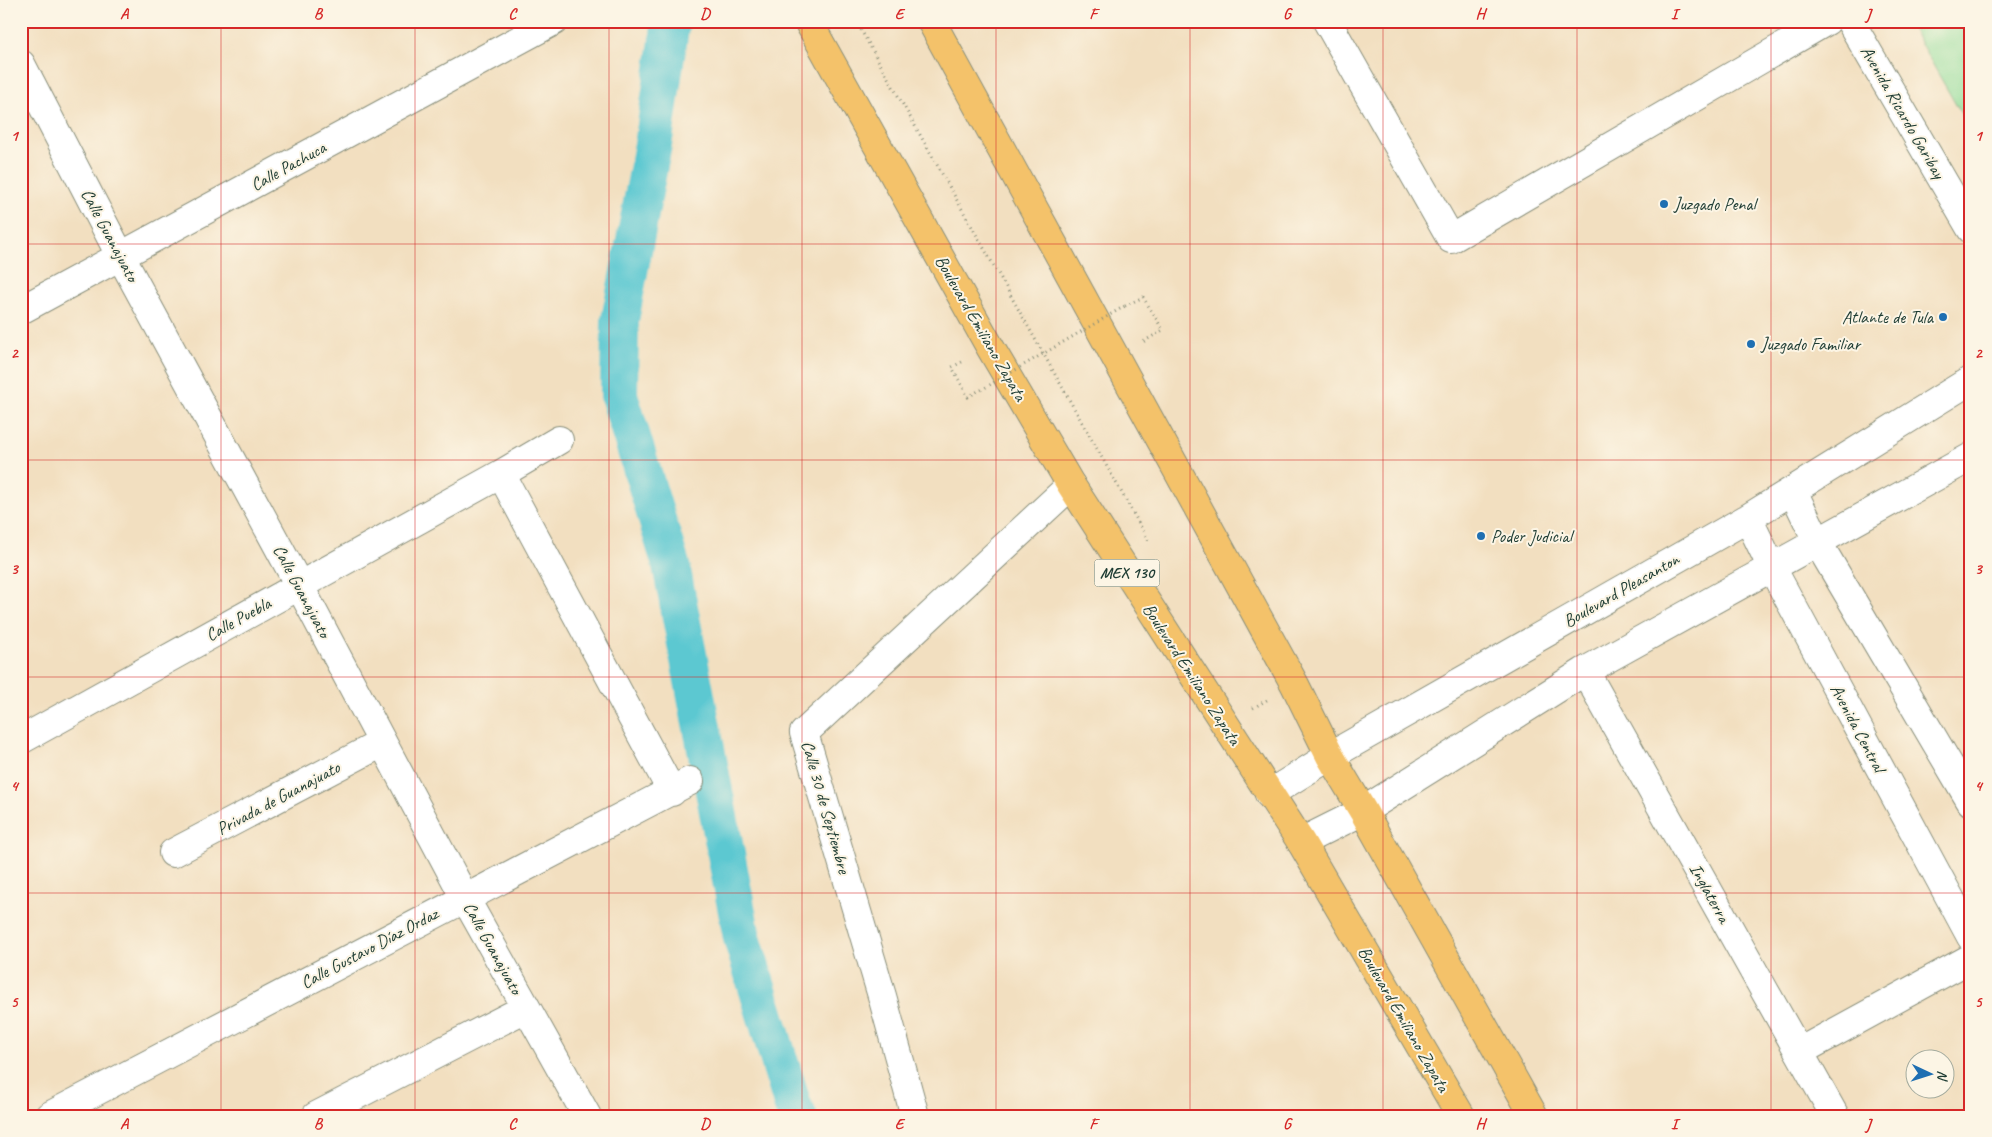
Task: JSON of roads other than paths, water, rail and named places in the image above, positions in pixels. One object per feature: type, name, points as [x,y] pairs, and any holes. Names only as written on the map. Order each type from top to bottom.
[{"type":"main road","name":"Boulevard Emiliano Zapata","points":[[808,21],[990,346],[1071,485],[1301,842],[1461,1116]]},
{"type":"main road","points":[[931,21],[1295,684],[1330,756],[1363,810],[1534,1116]]},
{"type":"street","name":"Calle Pachuca","points":[[21,310],[554,21]]},
{"type":"street","points":[[1328,21],[1451,240],[1828,21]]},
{"type":"street","name":"Avenida Ricardo Garibay","points":[[1850,21],[1971,229]]},
{"type":"street","name":"Calle Guanajuato","points":[[21,64],[121,257],[465,898],[586,1116]]},
{"type":"street","name":"Boulevard Pleasanton","points":[[1269,794],[1330,756],[1748,518],[1971,380]]},
{"type":"street","name":"Calle Puebla","points":[[21,740],[559,440]]},
{"type":"street","points":[[1301,842],[1363,810],[1585,671],[1971,457]]},
{"type":"street","name":"Calle Gustavo Díaz Ordaz","points":[[49,1116],[681,786],[501,474]]},
{"type":"street","name":"Calle 30 de Septiembre","points":[[915,1116],[882,996],[804,733],[1071,485]]},
{"type":"street","points":[[1793,491],[1818,543],[1971,802]]},
{"type":"street","name":"Avenida Central","points":[[1748,518],[1772,568],[1971,937]]},
{"type":"street","name":"Inglaterra","points":[[1585,671],[1835,1116]]},
{"type":"street","name":"Privada de Guanajuato","points":[[173,852],[382,742]]},
{"type":"street","points":[[1799,1052],[1971,958]]},
{"type":"street","points":[[316,1116],[526,1008]]},
{"type":"waterway","points":[[671,21],[654,139],[620,320],[619,395],[671,565],[742,938],[793,1106],[798,1116]]},
{"type":"place","name":"Juzgado Penal","points":[[1664,204]]},
{"type":"place","name":"Atlante de Tula","points":[[1943,317]]},
{"type":"place","name":"Juzgado Familiar","points":[[1751,344]]},
{"type":"place","name":"Poder Judicial","points":[[1481,536]]}]
